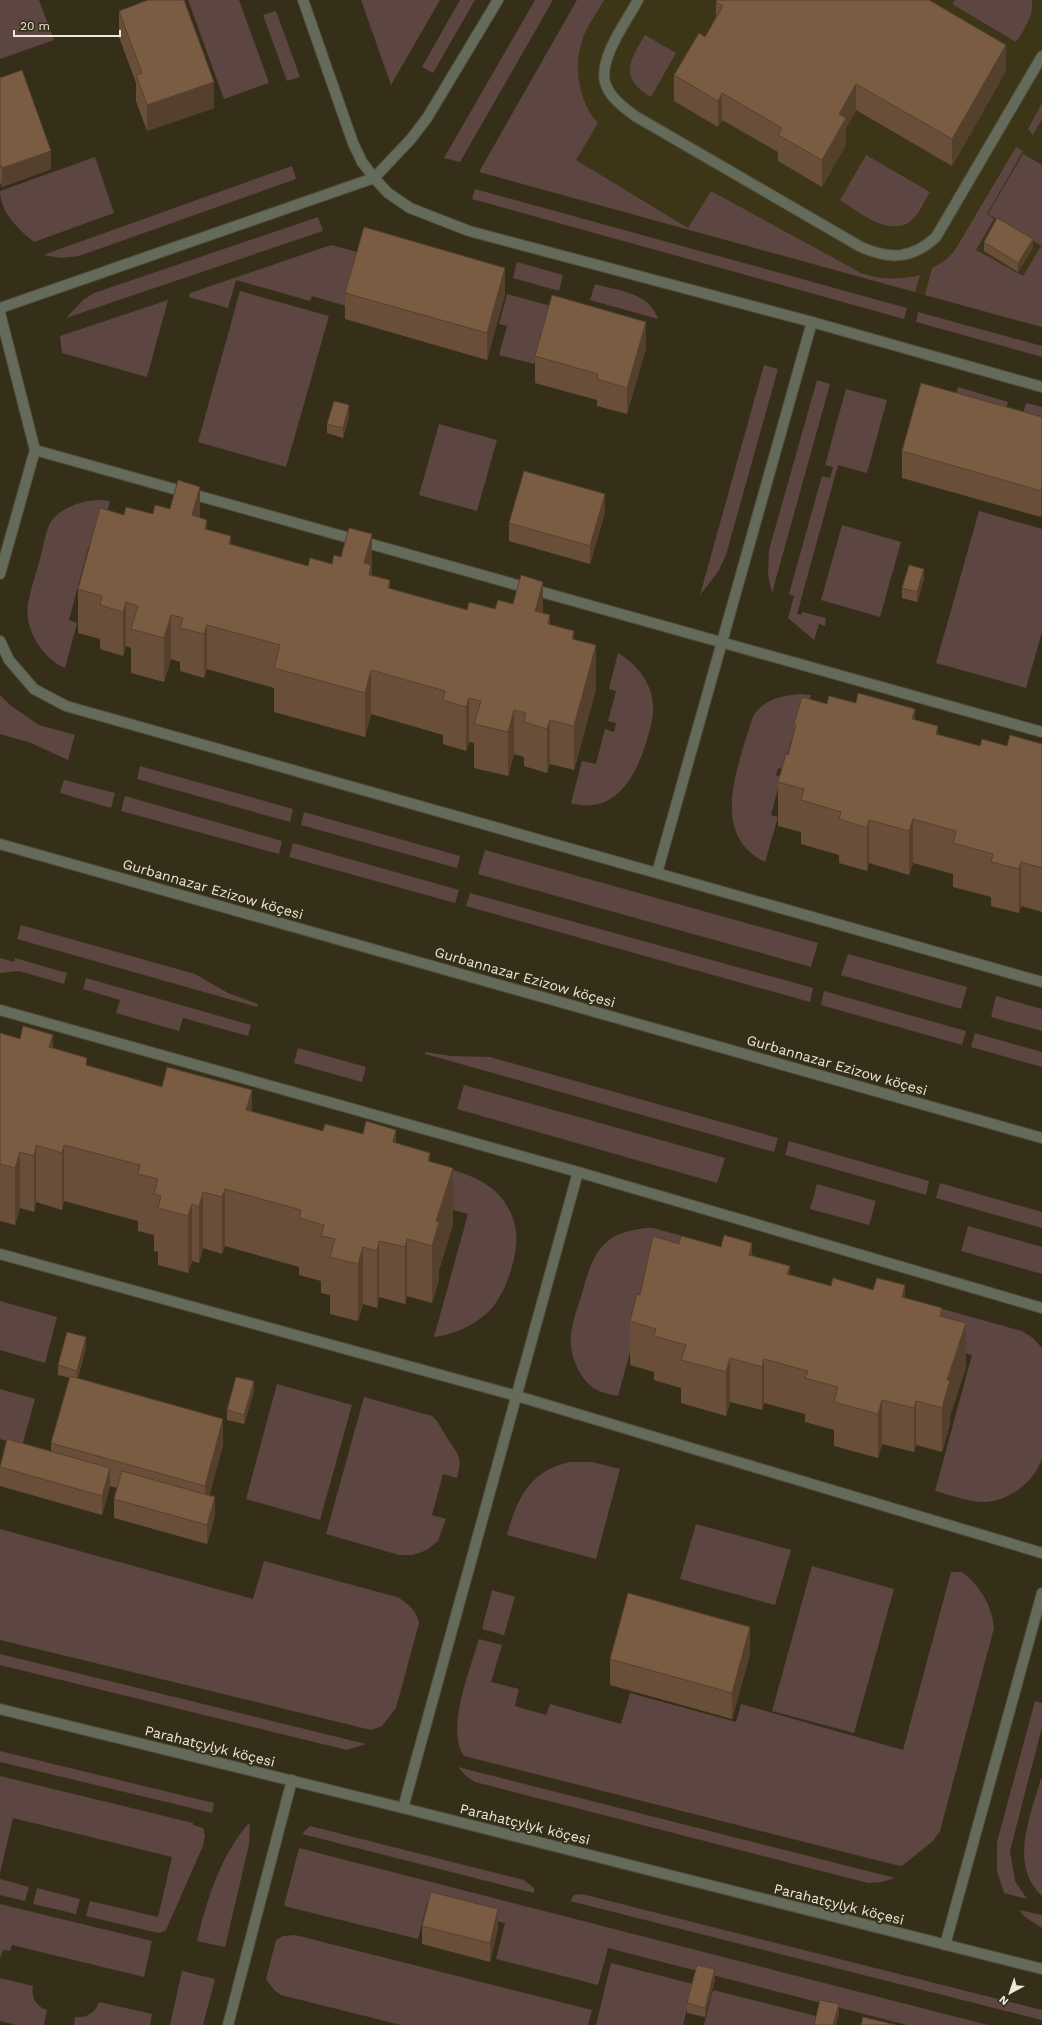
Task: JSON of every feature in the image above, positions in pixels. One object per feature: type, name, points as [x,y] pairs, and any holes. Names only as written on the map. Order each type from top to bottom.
[{"type":"street","points":[[303,0],[353,143],[362,162],[388,193],[410,208],[469,231],[812,322],[1042,387]]},
{"type":"street","points":[[0,308],[374,178],[411,139],[427,118],[498,0]]},
{"type":"street","points":[[638,0],[615,41],[605,68],[605,81],[612,95],[622,107],[861,247],[877,254],[892,256],[910,254],[924,248],[936,237],[1042,56]]},
{"type":"street","points":[[0,313],[36,450],[0,574]]},
{"type":"street","points":[[657,873],[812,322]]},
{"type":"street","points":[[36,450],[1042,732]]},
{"type":"street","points":[[0,641],[9,660],[34,689],[66,706],[1042,982]]},
{"type":"street","name":"Gurbannazar Ezizow köçesi","points":[[0,844],[1042,1138]]},
{"type":"street","points":[[0,1010],[578,1172],[1042,1308]]},
{"type":"street","points":[[403,1808],[578,1172]]},
{"type":"street","points":[[0,1254],[517,1396],[1042,1553]]},
{"type":"street","points":[[945,1945],[1042,1593]]},
{"type":"street","name":"Parahatçylyk köçesi","points":[[0,1709],[292,1780],[1042,1970]]},
{"type":"street","points":[[228,2025],[292,1780]]},
{"type":"shaded area","points":[[0,0],[39,0],[54,40],[0,59]]},
{"type":"shaded area","points":[[188,0],[239,0],[269,83],[224,99]]},
{"type":"shaded area","points":[[361,0],[440,0],[391,85]]},
{"type":"shaded area","points":[[460,0],[475,0],[433,73],[422,67]]},
{"type":"shaded area","points":[[535,0],[553,0],[460,162],[444,158]]},
{"type":"shaded area","points":[[577,0],[1042,0],[1042,328],[479,172]]},
{"type":"shaded area","points":[[577,0],[604,0],[586,31],[579,51],[578,73],[582,95],[591,115],[598,123],[576,160],[688,228],[711,191],[861,273],[876,277],[890,278],[905,278],[920,275],[915,292],[479,172]]},
{"type":"shaded area","points":[[955,0],[1032,0],[1032,6],[1028,22],[1016,42],[952,4]]},
{"type":"shaded area","points":[[276,11],[300,77],[287,81],[263,15]]},
{"type":"shaded area","points":[[645,35],[676,53],[651,97],[634,83],[630,69],[631,61]]},
{"type":"shaded area","points":[[1042,103],[1042,119],[1033,135],[1028,129]]},
{"type":"shaded area","points":[[1016,147],[1023,151],[987,214],[994,219],[976,250],[1023,276],[1041,246],[1042,247],[1042,327],[925,295],[932,268],[946,260],[955,250]]},
{"type":"shaded area","points":[[1023,154],[1042,165],[1042,246],[988,214]]},
{"type":"shaded area","points":[[866,155],[930,192],[920,210],[912,220],[903,225],[884,225],[865,216],[840,200]]},
{"type":"shaded area","points":[[95,157],[114,213],[34,242],[11,220],[3,206],[0,191]]},
{"type":"shaded area","points":[[292,166],[296,179],[79,256],[61,258],[43,255]]},
{"type":"shaded area","points":[[475,189],[907,308],[904,319],[472,199]]},
{"type":"shaded area","points":[[318,217],[323,231],[66,318],[83,300],[94,293]]},
{"type":"shaded area","points":[[331,245],[361,253],[346,306],[312,296],[310,301],[236,280],[228,308],[189,297],[190,293]]},
{"type":"shaded area","points":[[517,262],[563,275],[559,291],[513,278]]},
{"type":"shaded area","points":[[595,284],[623,291],[640,298],[648,303],[654,310],[658,319],[590,300]]},
{"type":"shaded area","points":[[240,291],[329,316],[286,467],[198,442]]},
{"type":"shaded area","points":[[507,294],[551,306],[534,364],[499,355],[507,326],[499,324]]},
{"type":"shaded area","points":[[168,300],[147,377],[62,353],[60,336]]},
{"type":"shaded area","points":[[918,312],[1042,346],[1042,357],[916,322]]},
{"type":"shaded area","points":[[764,365],[778,369],[726,555],[718,572],[700,595]]},
{"type":"shaded area","points":[[817,380],[830,384],[772,593],[768,575],[769,550]]},
{"type":"shaded area","points":[[958,387],[1008,402],[1005,412],[955,398]]},
{"type":"shaded area","points":[[846,389],[887,400],[867,473],[838,465],[797,614],[801,615],[802,612],[826,618],[825,626],[819,624],[814,640],[788,618],[794,596],[789,594],[822,476],[830,478],[833,467],[825,465]]},
{"type":"shaded area","points":[[1026,403],[1042,407],[1042,423],[1022,418]]},
{"type":"shaded area","points":[[439,424],[497,440],[477,511],[419,495]]},
{"type":"shaded area","points":[[88,501],[110,501],[98,547],[89,545],[69,620],[77,623],[65,668],[49,657],[36,642],[27,613],[29,597],[47,532],[52,520],[62,511],[75,505]]},
{"type":"shaded area","points":[[979,511],[1042,529],[1042,632],[1026,688],[936,663]]},
{"type":"shaded area","points":[[842,525],[901,542],[880,617],[821,600]]},
{"type":"shaded area","points":[[618,653],[625,657],[642,674],[652,696],[653,716],[644,750],[631,777],[623,788],[613,797],[601,803],[587,805],[571,803],[582,761],[596,764],[605,729],[614,732],[616,723],[608,721],[616,691],[609,689]]},
{"type":"shaded area","points":[[800,694],[811,695],[798,743],[791,741],[783,769],[778,768],[776,775],[781,777],[771,815],[778,817],[765,862],[748,850],[737,834],[732,816],[732,797],[735,777],[755,713],[766,703],[772,700]]},
{"type":"shaded area","points":[[0,695],[10,705],[39,725],[75,735],[68,760],[31,743],[0,734]]},
{"type":"shaded area","points":[[140,766],[293,809],[290,822],[137,779]]},
{"type":"shaded area","points":[[64,780],[115,793],[111,808],[60,793]]},
{"type":"shaded area","points":[[125,796],[282,841],[279,854],[121,811]]},
{"type":"shaded area","points":[[304,812],[460,856],[457,868],[301,825]]},
{"type":"shaded area","points":[[293,843],[459,890],[455,903],[289,857]]},
{"type":"shaded area","points":[[485,850],[818,943],[811,967],[478,874]]},
{"type":"shaded area","points":[[470,893],[813,988],[810,1002],[466,906]]},
{"type":"shaded area","points":[[21,925],[195,974],[228,993],[258,1004],[257,1007],[17,939]]},
{"type":"shaded area","points":[[848,954],[967,987],[961,1009],[841,975]]},
{"type":"shaded area","points":[[0,958],[14,962],[15,958],[67,973],[64,984],[19,971],[0,973]]},
{"type":"shaded area","points":[[86,978],[251,1025],[248,1036],[183,1018],[179,1031],[116,1013],[120,1000],[83,989]]},
{"type":"shaded area","points":[[824,991],[966,1031],[962,1045],[821,1005]]},
{"type":"shaded area","points":[[996,996],[1042,1009],[1042,1031],[991,1017]]},
{"type":"shaded area","points":[[975,1033],[1042,1052],[1042,1067],[971,1047]]},
{"type":"shaded area","points":[[298,1048],[366,1067],[362,1082],[294,1063]]},
{"type":"shaded area","points":[[425,1052],[451,1056],[490,1057],[778,1138],[774,1152],[425,1054]]},
{"type":"shaded area","points":[[464,1085],[725,1158],[717,1183],[457,1109]]},
{"type":"shaded area","points":[[789,1141],[929,1181],[926,1195],[785,1155]]},
{"type":"shaded area","points":[[408,1159],[454,1170],[486,1184],[503,1199],[509,1209],[515,1225],[516,1241],[513,1264],[505,1287],[493,1307],[475,1322],[455,1332],[441,1336],[434,1337],[468,1214],[436,1205]]},
{"type":"shaded area","points":[[940,1183],[1042,1212],[1042,1228],[936,1198]]},
{"type":"shaded area","points":[[817,1184],[876,1201],[869,1225],[810,1209]]},
{"type":"shaded area","points":[[968,1226],[1042,1247],[1042,1274],[961,1251]]},
{"type":"shaded area","points":[[653,1228],[726,1248],[655,1262],[618,1396],[597,1390],[589,1385],[584,1379],[573,1358],[571,1342],[572,1330],[590,1266],[598,1252],[609,1240],[622,1233]]},
{"type":"shaded area","points":[[0,1301],[57,1317],[45,1363],[0,1350]]},
{"type":"shaded area","points":[[921,1303],[1022,1331],[1033,1338],[1042,1348],[1042,1458],[1034,1475],[1020,1489],[1003,1498],[993,1501],[978,1502],[935,1491],[972,1355],[947,1348]]},
{"type":"shaded area","points":[[277,1384],[352,1405],[320,1520],[246,1499]]},
{"type":"shaded area","points":[[0,1389],[35,1399],[22,1446],[0,1439]]},
{"type":"shaded area","points":[[364,1397],[432,1416],[438,1422],[459,1458],[457,1478],[443,1474],[432,1515],[446,1519],[438,1541],[427,1550],[413,1555],[399,1555],[326,1534]]},
{"type":"shaded area","points":[[570,1462],[592,1462],[620,1469],[596,1559],[507,1535],[515,1510],[527,1488],[544,1472],[556,1466]]},
{"type":"shaded area","points":[[696,1524],[791,1550],[775,1605],[680,1579]]},
{"type":"shaded area","points":[[0,1529],[253,1599],[264,1561],[397,1597],[411,1608],[419,1623],[396,1708],[382,1726],[371,1730],[0,1640]]},
{"type":"shaded area","points":[[812,1566],[894,1589],[854,1733],[772,1711]]},
{"type":"shaded area","points":[[951,1572],[962,1572],[980,1590],[991,1612],[994,1628],[940,1831],[933,1841],[903,1865],[900,1866],[464,1756],[459,1745],[457,1731],[461,1698],[479,1639],[502,1645],[491,1682],[519,1689],[515,1706],[546,1715],[550,1704],[621,1724],[630,1693],[736,1722],[741,1704],[903,1750]]},
{"type":"shaded area","points":[[492,1590],[515,1597],[504,1635],[482,1629]]},
{"type":"shaded area","points":[[0,1654],[366,1744],[347,1750],[0,1665]]},
{"type":"shaded area","points":[[1035,1701],[1042,1703],[1042,1727],[1010,1851],[1015,1881],[1027,1899],[1004,1893],[997,1871],[997,1842]]},
{"type":"shaded area","points":[[0,1751],[214,1803],[212,1813],[0,1762]]},
{"type":"shaded area","points":[[458,1767],[895,1878],[882,1882],[868,1883],[475,1782],[466,1776]]},
{"type":"shaded area","points":[[0,1776],[193,1823],[193,1825],[203,1828],[205,1836],[203,1846],[166,1930],[160,1933],[154,1932],[86,1916],[90,1901],[158,1917],[172,1857],[13,1818],[0,1873]]},
{"type":"shaded area","points":[[1041,1778],[1042,1896],[1032,1884],[1026,1870],[1024,1855],[1028,1823]]},
{"type":"shaded area","points":[[248,1824],[250,1825],[249,1845],[225,1947],[197,1941],[210,1894],[222,1864],[238,1837]]},
{"type":"shaded area","points":[[310,1826],[524,1880],[534,1888],[534,1893],[302,1834]]},
{"type":"shaded area","points":[[299,1848],[988,2025],[907,2025],[608,1948],[598,1985],[496,1959],[505,1923],[427,1903],[418,1939],[284,1906]]},
{"type":"shaded area","points":[[0,1879],[29,1887],[25,1901],[0,1895]]},
{"type":"shaded area","points":[[37,1888],[80,1899],[76,1914],[33,1904]]},
{"type":"shaded area","points":[[582,1894],[1042,2010],[1042,2020],[570,1901],[574,1895]]},
{"type":"shaded area","points":[[0,1904],[152,1941],[144,1977],[12,1945],[10,1951],[3,1950],[0,1958]]},
{"type":"shaded area","points":[[1019,1910],[1042,1915],[1042,1928],[1025,1917]]},
{"type":"shaded area","points":[[295,1935],[592,2010],[588,2025],[401,2025],[281,1995],[274,1990],[266,1979],[276,1940],[283,1936]]},
{"type":"shaded area","points":[[611,1963],[693,1984],[683,2025],[596,2025]]},
{"type":"shaded area","points":[[182,1971],[215,1979],[203,2025],[170,2025]]},
{"type":"shaded area","points":[[0,1978],[33,1986],[35,2001],[40,2007],[47,2010],[44,2025],[16,2025],[0,2021]]},
{"type":"shaded area","points":[[713,1990],[816,2016],[814,2025],[704,2025]]},
{"type":"shaded area","points":[[99,2002],[152,2014],[150,2025],[74,2025],[75,2017],[87,2016],[96,2009]]},
{"type":"building","points":[[148,0],[184,0],[214,82],[147,105],[136,75],[142,73],[119,11]]},
{"type":"building","points":[[717,0],[929,0],[1006,45],[952,139],[856,84],[839,114],[846,118],[822,160],[778,135],[782,128],[722,93],[718,101],[674,75],[699,33],[705,37],[723,6],[716,2]]},
{"type":"building","points":[[22,70],[51,151],[2,168],[0,164],[0,78]]},
{"type":"building","points":[[997,218],[1033,239],[1018,263],[984,242]]},
{"type":"building","points":[[364,227],[505,268],[487,333],[345,293]]},
{"type":"building","points":[[552,295],[646,322],[627,388],[597,379],[598,374],[535,356]]},
{"type":"building","points":[[921,383],[1042,417],[1041,491],[902,451]]},
{"type":"building","points":[[334,401],[349,405],[343,428],[327,424]]},
{"type":"building","points":[[524,471],[605,494],[590,546],[509,523]]},
{"type":"building","points":[[178,480],[200,487],[192,515],[207,520],[205,529],[231,536],[229,544],[308,566],[310,558],[332,564],[334,555],[341,557],[349,528],[372,534],[364,563],[371,565],[369,575],[390,580],[388,588],[467,610],[469,602],[495,609],[498,600],[513,604],[521,575],[543,582],[535,611],[550,615],[548,624],[574,631],[572,639],[596,645],[574,726],[550,720],[547,729],[524,722],[526,713],[514,710],[508,732],[474,724],[481,701],[469,698],[466,707],[443,700],[445,691],[371,670],[365,693],[274,668],[280,645],[207,625],[204,634],[180,628],[183,618],[171,615],[164,638],[131,629],[138,606],[126,602],[123,612],[100,605],[102,596],[78,589],[100,508],[124,515],[126,507],[153,514],[155,505],[170,509]]},
{"type":"building","points":[[909,565],[924,569],[917,592],[902,588]]},
{"type":"building","points":[[858,693],[915,709],[912,719],[938,726],[936,734],[980,746],[982,739],[1007,746],[1010,735],[1042,744],[1042,868],[1021,862],[1019,869],[991,862],[993,854],[953,843],[956,831],[913,819],[909,831],[869,820],[867,828],[839,819],[841,812],[801,800],[804,789],[778,782],[786,754],[788,755],[796,725],[794,724],[802,697],[827,704],[829,696],[856,703]]},
{"type":"building","points":[[23,1026],[53,1035],[49,1047],[87,1058],[86,1065],[162,1087],[167,1067],[252,1090],[246,1110],[323,1131],[325,1124],[363,1134],[366,1121],[396,1130],[393,1142],[430,1153],[428,1161],[453,1168],[436,1221],[439,1222],[432,1246],[407,1239],[405,1247],[379,1241],[377,1251],[363,1247],[358,1264],[330,1257],[335,1239],[321,1236],[324,1225],[299,1218],[301,1210],[225,1189],[222,1197],[203,1192],[199,1207],[192,1204],[188,1216],[158,1208],[161,1196],[154,1194],[158,1179],[138,1174],[140,1165],[64,1145],[62,1153],[36,1145],[34,1156],[20,1152],[15,1168],[0,1164],[0,1033],[20,1039]]},
{"type":"building","points":[[724,1235],[752,1243],[749,1255],[790,1266],[787,1274],[831,1286],[833,1278],[873,1290],[877,1278],[905,1285],[902,1297],[942,1308],[940,1316],[966,1323],[947,1380],[950,1380],[942,1408],[916,1401],[914,1408],[882,1400],[878,1414],[834,1402],[838,1387],[805,1378],[808,1371],[764,1359],[762,1367],[730,1358],[726,1372],[681,1360],[686,1345],[654,1336],[656,1329],[630,1321],[637,1294],[640,1295],[653,1236],[679,1244],[681,1236],[721,1247]]},
{"type":"building","points":[[67,1332],[86,1337],[77,1371],[58,1365]]},
{"type":"building","points":[[70,1376],[223,1419],[205,1486],[51,1443]]},
{"type":"building","points":[[236,1377],[254,1381],[244,1415],[227,1410]]},
{"type":"building","points":[[7,1439],[110,1468],[102,1496],[0,1467]]},
{"type":"building","points":[[122,1471],[215,1497],[207,1525],[114,1499]]},
{"type":"building","points":[[628,1593],[750,1627],[732,1693],[610,1659]]},
{"type":"building","points":[[431,1892],[498,1909],[490,1943],[422,1926]]},
{"type":"building","points":[[697,1965],[715,1969],[705,2008],[687,2003]]},
{"type":"building","points":[[820,2000],[839,2004],[833,2025],[814,2025]]},
{"type":"building","points":[[863,2017],[896,2025],[861,2025]]}]
